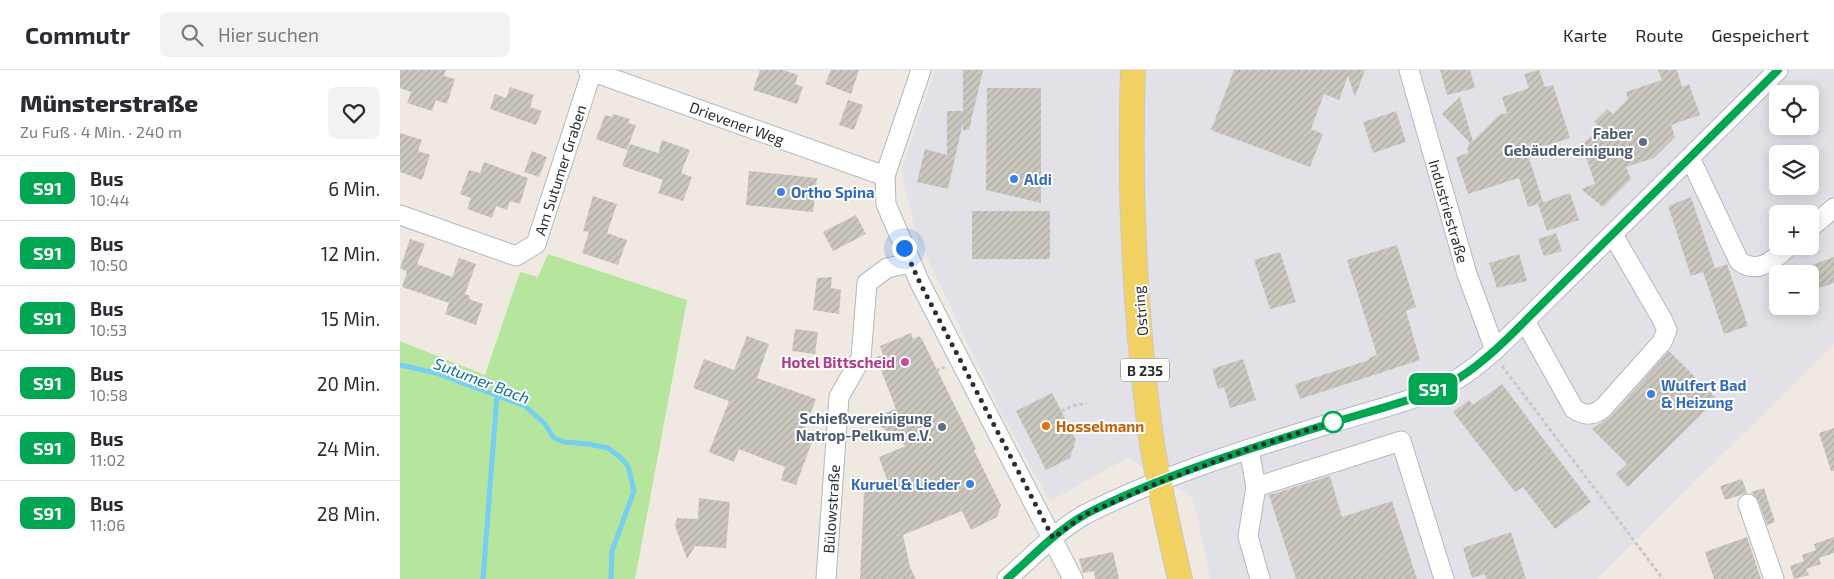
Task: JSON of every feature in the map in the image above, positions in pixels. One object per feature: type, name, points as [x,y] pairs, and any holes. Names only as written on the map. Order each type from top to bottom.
[{"type":"main road","name":"Ostring","points":[[1133,70],[1131,164],[1138,301],[1150,430],[1180,579]]},
{"type":"street","points":[[921,70],[885,176],[886,204],[910,263],[1034,487],[1053,538],[1073,579]]},
{"type":"street","name":"Industriestraße","points":[[1409,70],[1467,274],[1493,351]]},
{"type":"street","points":[[1007,579],[1053,538],[1084,515],[1160,482],[1249,449],[1430,391],[1458,378],[1493,351],[1525,321],[1778,70]]},
{"type":"street","name":"Drievener Weg","points":[[590,71],[885,176]]},
{"type":"street","name":"Am Sutumer Graben","points":[[400,215],[516,256],[536,244],[590,71]]},
{"type":"street","points":[[1690,158],[1739,261],[1748,266],[1766,265],[1779,255]]},
{"type":"street","points":[[1819,220],[1834,208]]},
{"type":"street","points":[[1525,321],[1574,409],[1580,413],[1592,414],[1603,408],[1662,342],[1667,330],[1613,235]]},
{"type":"street","name":"Bülowstraße","points":[[826,579],[839,397],[861,358],[868,283],[887,268],[910,263]]},
{"type":"street","points":[[1256,487],[1400,441],[1444,579]]},
{"type":"street","points":[[1249,449],[1256,487],[1248,536],[1260,579]]},
{"type":"street","points":[[1748,504],[1774,579]]},
{"type":"path","points":[[1493,351],[1663,579]]},
{"type":"path","points":[[1061,411],[1087,402]]},
{"type":"shaded area","points":[[935,70],[1834,70],[1834,344],[1597,579],[1210,579],[1193,497],[1127,458],[1050,501],[1001,413],[916,234],[901,171]]},
{"type":"green space","points":[[548,254],[687,300],[635,579],[400,579],[400,341],[485,375],[520,272],[538,277]]},
{"type":"building","points":[[400,70],[446,70],[444,76],[455,79],[447,104],[436,100],[432,111],[407,103],[411,92],[400,88]]},
{"type":"building","points":[[760,70],[783,70],[798,75],[795,84],[803,87],[797,104],[753,90]]},
{"type":"building","points":[[831,70],[859,70],[851,94],[825,84]]},
{"type":"building","points":[[963,70],[983,70],[969,130],[963,130],[963,122],[948,189],[917,182],[925,149],[947,155],[947,111],[963,111]]},
{"type":"building","points":[[1234,70],[1365,70],[1355,97],[1348,76],[1339,100],[1324,94],[1311,129],[1323,134],[1310,167],[1211,130]]},
{"type":"building","points":[[1440,70],[1470,70],[1475,88],[1447,95]]},
{"type":"building","points":[[1539,70],[1545,87],[1553,85],[1570,138],[1527,152],[1543,202],[1528,207],[1519,178],[1468,194],[1456,157],[1468,153],[1467,147],[1470,143],[1442,114],[1460,97],[1473,141],[1499,115],[1507,113],[1502,97],[1529,88],[1524,74]]},
{"type":"building","points":[[1658,70],[1677,70],[1682,87],[1689,84],[1700,115],[1671,125],[1675,137],[1654,158],[1626,167],[1631,179],[1603,207],[1581,189],[1595,184],[1582,145],[1600,127],[1594,122],[1607,109],[1613,114],[1628,99],[1626,92],[1662,80]]},
{"type":"building","points":[[510,87],[534,95],[530,107],[542,111],[536,125],[490,109],[495,94],[506,98]]},
{"type":"building","points":[[987,88],[1041,88],[1041,203],[986,190]]},
{"type":"building","points":[[848,100],[863,105],[854,130],[839,125]]},
{"type":"building","points":[[1396,111],[1406,142],[1373,153],[1363,122]]},
{"type":"building","points":[[613,114],[630,119],[628,123],[636,125],[627,150],[596,139],[605,115],[612,117]]},
{"type":"building","points":[[400,133],[422,140],[418,151],[430,155],[422,180],[400,172]]},
{"type":"building","points":[[662,140],[690,150],[681,173],[692,177],[683,201],[658,193],[663,180],[622,166],[630,144],[658,153]]},
{"type":"building","points":[[532,151],[547,157],[539,177],[524,172]]},
{"type":"building","points":[[484,162],[528,178],[520,204],[510,201],[507,210],[496,206],[492,218],[467,209],[471,198],[460,194],[469,170],[480,173]]},
{"type":"building","name":"Ortho Spina","points":[[749,171],[817,178],[813,212],[746,205]]},
{"type":"building","points":[[1570,193],[1579,220],[1547,231],[1538,204]]},
{"type":"building","points":[[593,196],[617,204],[607,233],[627,240],[618,265],[582,253],[589,232],[583,231]]},
{"type":"building","points":[[1691,197],[1715,268],[1708,271],[1727,264],[1748,326],[1724,334],[1703,272],[1691,276],[1668,206]]},
{"type":"building","points":[[972,211],[1050,211],[1050,259],[972,259]]},
{"type":"building","points":[[856,215],[866,234],[833,251],[823,232]]},
{"type":"building","points":[[1556,233],[1562,251],[1544,256],[1538,239]]},
{"type":"building","points":[[410,239],[425,244],[417,264],[452,277],[459,258],[476,264],[465,294],[470,296],[469,299],[483,304],[476,325],[445,314],[449,303],[402,287],[407,272],[400,268]]},
{"type":"building","points":[[1397,245],[1416,307],[1406,311],[1420,360],[1300,399],[1295,384],[1369,360],[1369,358],[1377,355],[1347,260]]},
{"type":"building","points":[[1280,252],[1296,302],[1270,309],[1254,260]]},
{"type":"building","points":[[1519,254],[1527,281],[1497,288],[1489,263]]},
{"type":"building","points":[[1834,257],[1834,283],[1819,288],[1819,265],[1812,265]]},
{"type":"building","points":[[832,277],[831,288],[841,290],[839,314],[813,310],[817,278]]},
{"type":"building","points":[[795,329],[818,332],[815,354],[792,351]]},
{"type":"building","points":[[911,333],[913,339],[919,336],[922,339],[1001,505],[997,517],[971,530],[962,511],[903,535],[910,567],[916,579],[860,579],[864,492],[888,483],[879,457],[906,446],[879,425],[880,415],[896,409],[876,357],[883,355],[880,346]]},
{"type":"building","points":[[747,336],[769,344],[757,378],[816,399],[801,438],[812,442],[796,485],[781,480],[785,467],[739,449],[734,462],[709,452],[729,401],[693,388],[704,359],[734,370]]},
{"type":"building","points":[[1669,351],[1717,399],[1628,487],[1616,474],[1627,464],[1592,429],[1611,416]]},
{"type":"building","points":[[1243,359],[1256,400],[1230,408],[1224,387],[1218,389],[1212,369]]},
{"type":"building","points":[[1502,384],[1591,502],[1555,529],[1523,487],[1515,492],[1453,412],[1469,400],[1473,405]]},
{"type":"building","name":"Hosselmann","points":[[1052,393],[1076,440],[1070,458],[1046,470],[1016,411]]},
{"type":"building","points":[[1834,428],[1834,471],[1831,471],[1819,433]]},
{"type":"building","points":[[1330,476],[1342,517],[1392,501],[1417,579],[1296,579],[1269,495]]},
{"type":"building","points":[[1742,479],[1747,493],[1725,500],[1720,486]]},
{"type":"building","points":[[1764,488],[1775,522],[1767,525],[1758,500],[1751,492]]},
{"type":"building","points":[[699,498],[730,502],[726,548],[695,546],[687,559],[675,526],[677,518],[698,519]]},
{"type":"building","points":[[1511,532],[1526,579],[1486,579],[1485,574],[1472,578],[1463,548]]},
{"type":"building","points":[[1747,537],[1761,579],[1714,579],[1705,552]]},
{"type":"building","points":[[1834,537],[1834,553],[1819,558],[1821,564],[1806,569],[1809,575],[1794,579],[1790,566],[1804,561],[1802,555],[1816,550],[1814,544]]},
{"type":"building","points":[[1113,552],[1119,579],[1095,579],[1094,571],[1083,573],[1079,559]]},
{"type":"waterway","name":"Sutumer Bach","points":[[400,365],[436,373],[525,406],[545,424],[554,438],[564,442],[608,448],[620,457],[628,466],[634,491],[612,551],[611,579]]},
{"type":"waterway","points":[[483,579],[497,395]]},
{"type":"bus line","name":"S91","points":[[1007,579],[1053,538],[1084,515],[1204,464],[1430,391],[1458,378],[1492,352],[1525,321],[1778,70]]},
{"type":"place","name":"Faber Gebäudereinigung","points":[[1643,142]]},
{"type":"place","name":"Aldi","points":[[1014,179]]},
{"type":"place","name":"Ortho Spina","points":[[781,192]]},
{"type":"place","name":"Hotel Bittscheid","points":[[905,362]]},
{"type":"place","name":"Wulfert Bad & Heizung","points":[[1651,394]]},
{"type":"place","name":"Hosselmann","points":[[1046,426]]},
{"type":"place","name":"Schießvereinigung Natrop-Pelkum e.V.","points":[[942,427]]},
{"type":"place","name":"Kuruel & Lieder","points":[[970,484]]},
{"type":"route","points":[[904,248],[920,283],[1053,538],[1084,515],[1160,482],[1204,464],[1333,422]]}]
